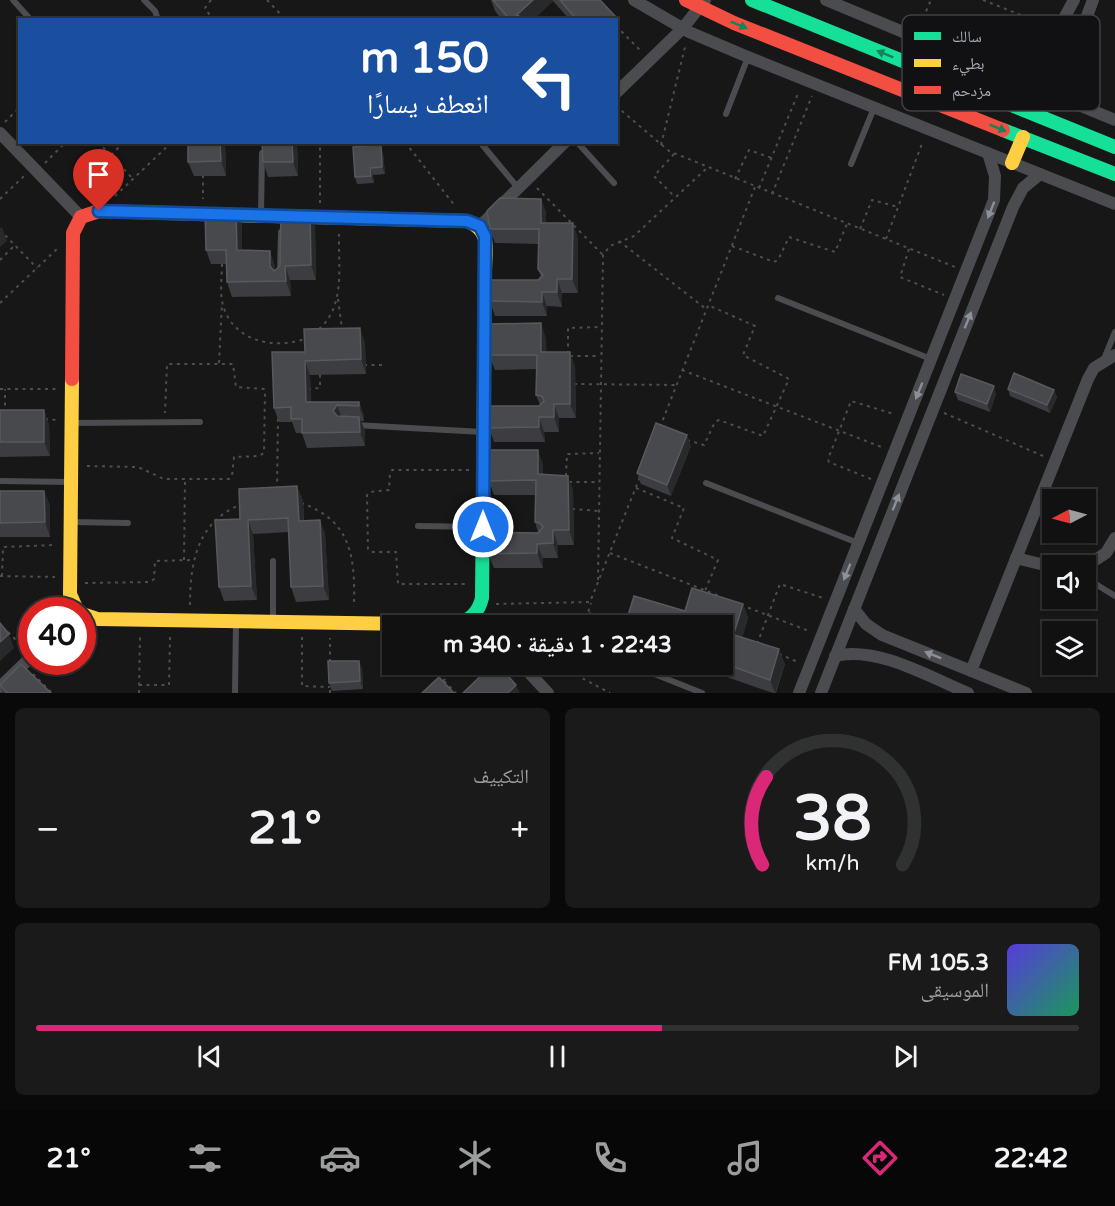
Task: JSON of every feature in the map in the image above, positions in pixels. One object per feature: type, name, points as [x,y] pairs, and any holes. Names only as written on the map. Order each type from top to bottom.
[{"type":"street","points":[[634,0],[686,30],[748,57],[1115,204]]},
{"type":"street","points":[[686,0],[702,4],[902,87]]},
{"type":"street","points":[[752,0],[902,61]]},
{"type":"street","points":[[826,0],[902,32]]},
{"type":"street","points":[[1067,15],[1074,0]]},
{"type":"street","points":[[1088,15],[1093,0]]},
{"type":"street","points":[[618,91],[686,30],[702,4]]},
{"type":"street","points":[[960,111],[1115,174]]},
{"type":"street","points":[[1026,111],[1115,147]]},
{"type":"street","points":[[1092,111],[1115,120]]},
{"type":"street","points":[[0,133],[80,216]]},
{"type":"street","points":[[1012,163],[1023,137]]},
{"type":"street","points":[[71,597],[70,482],[73,233],[80,216],[99,211],[474,224],[523,184],[563,144]]},
{"type":"street","points":[[799,693],[994,200],[995,176],[988,153]]},
{"type":"street","points":[[821,693],[1017,197],[1040,174]]},
{"type":"street","points":[[474,224],[485,236],[490,289],[490,415],[484,432],[487,537],[480,615]]},
{"type":"street","points":[[971,671],[1088,380],[1109,357]]},
{"type":"street","points":[[1096,560],[1106,553],[1115,538]]},
{"type":"street","points":[[1016,558],[1042,564]]},
{"type":"street","points":[[854,609],[873,630],[1026,693]]},
{"type":"street","points":[[96,619],[382,624]]},
{"type":"street","points":[[835,656],[854,653],[874,655],[968,693]]},
{"type":"street","points":[[0,687],[18,669]]},
{"type":"street","points":[[531,675],[548,693]]},
{"type":"lane","points":[[13,0],[29,18]]},
{"type":"lane","points":[[144,0],[155,11],[157,18]]},
{"type":"lane","points":[[726,114],[748,57]]},
{"type":"lane","points":[[851,164],[874,108]]},
{"type":"lane","points":[[482,144],[523,184]]},
{"type":"lane","points":[[579,144],[614,183]]},
{"type":"lane","points":[[261,216],[262,153]]},
{"type":"lane","points":[[280,280],[281,216]]},
{"type":"lane","points":[[778,298],[931,359]]},
{"type":"lane","points":[[1109,357],[1115,332]]},
{"type":"lane","points":[[71,421],[200,422]]},
{"type":"lane","points":[[344,425],[484,432]]},
{"type":"lane","points":[[0,481],[70,482]]},
{"type":"lane","points":[[706,483],[858,543]]},
{"type":"lane","points":[[70,522],[128,524]]},
{"type":"lane","points":[[418,526],[487,537]]},
{"type":"lane","points":[[273,561],[273,622]]},
{"type":"lane","points":[[1096,584],[1115,596]]},
{"type":"lane","points":[[235,693],[236,621]]},
{"type":"lane","points":[[657,675],[702,693]]},
{"type":"path","points":[[211,0],[204,8],[212,18]]},
{"type":"path","points":[[267,0],[284,18]]},
{"type":"path","points":[[924,15],[930,0]]},
{"type":"path","points":[[983,0],[1022,15]]},
{"type":"path","points":[[618,28],[650,60]]},
{"type":"path","points":[[661,146],[686,30]]},
{"type":"path","points":[[759,189],[804,79]]},
{"type":"path","points":[[772,194],[817,84]]},
{"type":"path","points":[[618,108],[661,146],[674,153],[966,272]]},
{"type":"path","points":[[0,128],[18,109]]},
{"type":"path","points":[[886,239],[928,129]]},
{"type":"path","points":[[0,199],[64,144]]},
{"type":"path","points":[[100,144],[133,179]]},
{"type":"path","points":[[110,156],[122,144]]},
{"type":"path","points":[[99,211],[169,144]]},
{"type":"path","points":[[320,144],[320,217]]},
{"type":"path","points":[[407,144],[474,224]]},
{"type":"path","points":[[735,179],[749,150],[772,158]]},
{"type":"path","points":[[674,153],[654,176],[675,197]]},
{"type":"path","points":[[203,166],[203,214]]},
{"type":"path","points":[[598,583],[603,255],[610,246],[634,236],[708,167]]},
{"type":"path","points":[[523,184],[586,237],[603,255]]},
{"type":"path","points":[[659,429],[755,187]]},
{"type":"path","points":[[860,229],[872,200],[898,207]]},
{"type":"path","points":[[340,218],[338,299],[342,330]]},
{"type":"path","points":[[731,245],[774,262],[778,261],[789,237],[835,252],[847,224]]},
{"type":"path","points":[[0,230],[37,268]]},
{"type":"path","points":[[0,303],[73,233]]},
{"type":"path","points":[[574,237],[586,237]]},
{"type":"path","points":[[620,242],[706,309]]},
{"type":"path","points":[[0,260],[15,245]]},
{"type":"path","points":[[909,249],[900,277],[955,300]]},
{"type":"path","points":[[219,364],[222,257]]},
{"type":"path","points":[[316,332],[332,314],[338,299]]},
{"type":"path","points":[[222,300],[227,315],[236,328],[263,343],[295,343],[310,337]]},
{"type":"path","points":[[680,437],[704,445],[715,422],[719,420],[763,436],[789,377],[743,355],[755,326],[708,305]]},
{"type":"path","points":[[568,364],[568,328],[601,327]]},
{"type":"path","points":[[568,356],[600,356]]},
{"type":"path","points":[[354,365],[386,365]]},
{"type":"path","points":[[298,389],[320,388],[320,368]]},
{"type":"path","points":[[682,370],[894,452]]},
{"type":"path","points":[[568,383],[676,385]]},
{"type":"path","points":[[0,388],[71,390]]},
{"type":"path","points":[[5,389],[5,418]]},
{"type":"path","points":[[882,483],[828,461],[838,431],[851,401],[908,418]]},
{"type":"path","points":[[933,408],[1055,460]]},
{"type":"path","points":[[277,489],[278,412]]},
{"type":"path","points":[[39,419],[71,421]]},
{"type":"path","points":[[566,490],[567,454],[599,453]]},
{"type":"path","points":[[595,615],[590,613],[592,600],[644,468]]},
{"type":"path","points":[[184,560],[185,479]]},
{"type":"path","points":[[566,482],[599,482]]},
{"type":"path","points":[[636,488],[684,508],[672,538],[718,560],[701,600]]},
{"type":"path","points":[[296,501],[324,514],[344,535],[352,554],[355,573],[354,623]]},
{"type":"path","points":[[189,620],[192,560],[199,543],[209,527],[223,514],[248,502]]},
{"type":"path","points":[[567,509],[599,511]]},
{"type":"path","points":[[70,545],[3,547],[1,576],[150,582],[154,579],[156,561],[192,560]]},
{"type":"path","points":[[610,553],[726,599]]},
{"type":"path","points":[[758,645],[756,642],[780,584],[835,602]]},
{"type":"path","points":[[480,615],[588,603],[592,600]]},
{"type":"path","points":[[736,603],[822,636]]},
{"type":"path","points":[[139,693],[140,619]]},
{"type":"path","points":[[139,685],[169,685],[170,620]]},
{"type":"path","points":[[302,622],[302,686],[330,687]]},
{"type":"path","points":[[330,665],[331,623]]},
{"type":"path","points":[[0,625],[18,645]]},
{"type":"path","points":[[778,654],[809,666]]},
{"type":"path","points":[[40,675],[52,693]]},
{"type":"path","points":[[437,687],[450,675]]},
{"type":"path","points":[[576,675],[610,693]]},
{"type":"path","points":[[330,676],[330,693]]},
{"type":"path","points":[[444,681],[456,693]]},
{"type":"building","points":[[493,0],[533,0],[513,18],[508,18]]},
{"type":"building","points":[[560,0],[600,0],[615,16],[613,18],[575,18]]},
{"type":"building","points":[[188,144],[220,144],[221,161],[188,162]]},
{"type":"building","points":[[262,144],[292,144],[293,162],[263,162]]},
{"type":"building","points":[[381,145],[382,167],[370,168],[371,176],[355,177],[353,147]]},
{"type":"building","points":[[500,198],[541,199],[541,223],[573,223],[572,279],[557,279],[557,292],[542,292],[542,302],[490,301],[490,280],[538,280],[543,275],[538,269],[539,229],[490,229],[487,211]]},
{"type":"building","points":[[205,210],[236,211],[237,250],[270,251],[270,266],[274,271],[280,266],[281,212],[310,213],[311,265],[285,266],[286,281],[227,282],[226,250],[206,250]]},
{"type":"building","points":[[541,323],[541,352],[570,352],[570,404],[554,404],[554,417],[539,417],[539,427],[489,428],[489,406],[539,406],[544,401],[542,396],[536,395],[537,355],[489,355],[490,324]]},
{"type":"building","points":[[360,328],[361,359],[305,361],[306,402],[359,402],[359,406],[337,405],[333,411],[337,416],[359,417],[360,432],[302,433],[302,419],[291,419],[291,407],[274,408],[272,352],[305,352],[304,329]]},
{"type":"building","points":[[1014,373],[1054,390],[1047,405],[1008,389]]},
{"type":"building","points":[[961,374],[994,386],[987,404],[955,392]]},
{"type":"building","points":[[0,410],[44,410],[44,442],[0,442]]},
{"type":"building","points":[[656,423],[687,435],[667,485],[637,473]]},
{"type":"building","points":[[489,450],[538,450],[538,474],[568,476],[569,530],[553,530],[553,543],[537,544],[537,553],[488,554],[488,532],[538,533],[543,527],[540,523],[535,522],[536,480],[489,481]]},
{"type":"building","points":[[297,486],[299,521],[320,520],[323,586],[291,587],[288,518],[248,520],[251,586],[219,587],[215,520],[240,519],[239,489]]},
{"type":"building","points":[[0,491],[44,491],[45,522],[0,523]]},
{"type":"building","points":[[692,588],[743,604],[734,633],[733,615],[628,615],[634,596],[685,611]]},
{"type":"building","points":[[0,623],[9,634],[0,642]]},
{"type":"building","points":[[733,635],[779,649],[770,680],[733,667]]},
{"type":"building","points":[[328,661],[359,661],[360,681],[329,683]]},
{"type":"building","points":[[18,667],[18,675],[32,675],[51,693],[7,693],[0,685]]},
{"type":"building","points":[[482,675],[507,675],[516,685],[508,693],[463,693]]},
{"type":"building","points":[[439,677],[454,693],[422,693]]},
{"type":"traffic: fast","points":[[752,0],[902,61]]},
{"type":"traffic: fast","points":[[1026,111],[1115,147]]},
{"type":"traffic: fast","points":[[1003,130],[1115,174]]},
{"type":"traffic: fast","points":[[473,615],[482,598],[485,272]]},
{"type":"traffic: slow","points":[[1012,163],[1023,137]]},
{"type":"traffic: slow","points":[[231,215],[467,221],[475,225],[484,235],[485,272]]},
{"type":"traffic: slow","points":[[71,597],[72,379]]},
{"type":"traffic: slow","points":[[96,619],[382,624]]},
{"type":"traffic: jam","points":[[686,0],[734,23],[902,90]]},
{"type":"traffic: jam","points":[[955,111],[1003,130]]},
{"type":"traffic: jam","points":[[72,379],[73,233],[81,217],[99,211],[231,215]]},
{"type":"route","points":[[99,211],[467,221],[480,226],[485,236],[483,527]]}]
